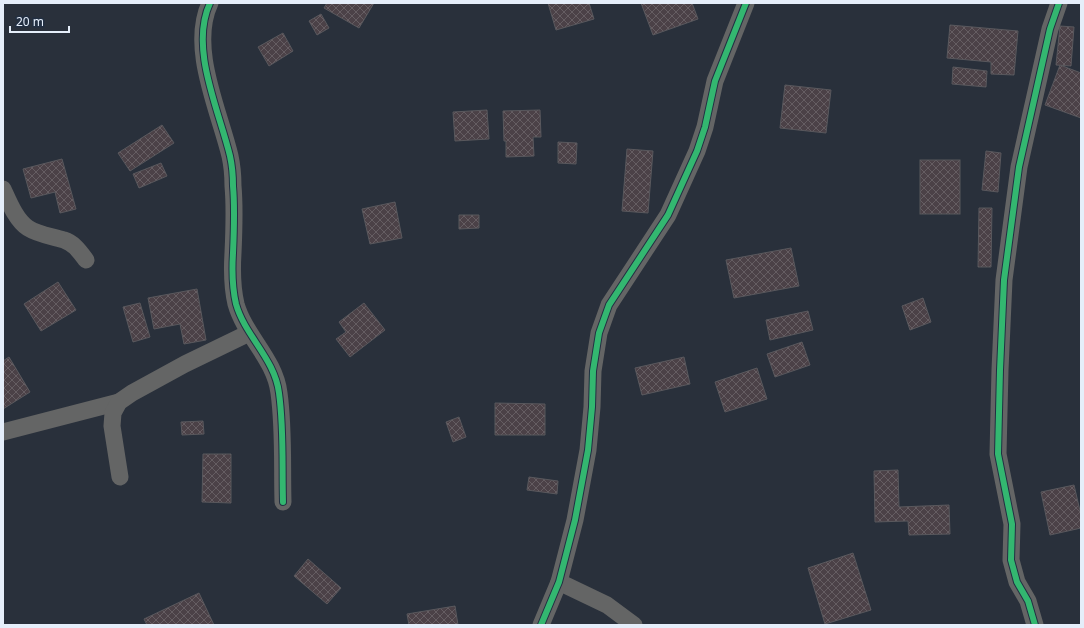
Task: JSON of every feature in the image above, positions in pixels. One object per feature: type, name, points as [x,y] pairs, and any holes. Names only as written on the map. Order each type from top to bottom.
[{"type":"street","points":[[210,3],[203,24],[204,57],[219,120],[230,156],[233,186],[232,278],[236,304],[249,333],[275,375],[279,392],[282,430],[283,502]]},
{"type":"street","points":[[541,625],[560,582],[575,520],[588,450],[592,414],[593,371],[599,333],[609,305],[668,215],[698,151],[705,127],[714,81],[746,3]]},
{"type":"street","points":[[1035,625],[1028,601],[1018,582],[1011,560],[1012,524],[998,454],[1000,370],[1004,280],[1019,167],[1050,29],[1059,3]]},
{"type":"street","points":[[3,189],[19,219],[28,228],[64,240],[75,247],[86,260]]},
{"type":"street","points":[[3,432],[119,402],[132,393],[162,378],[185,364],[249,333]]},
{"type":"street","points":[[119,402],[113,413],[112,426],[120,477]]},
{"type":"street","points":[[560,582],[607,605],[634,625]]},
{"type":"building","points":[[327,3],[374,3],[359,28],[324,8]]},
{"type":"building","points":[[548,3],[589,3],[594,19],[556,30]]},
{"type":"building","points":[[641,3],[692,3],[698,19],[653,35]]},
{"type":"building","points":[[321,14],[329,28],[317,35],[309,21]]},
{"type":"building","points":[[950,25],[1018,31],[1014,75],[991,74],[991,62],[947,58]]},
{"type":"building","points":[[1060,26],[1074,27],[1071,66],[1056,65]]},
{"type":"building","points":[[283,33],[293,51],[269,66],[258,47]]},
{"type":"building","points":[[1060,65],[1081,73],[1081,118],[1045,105]]},
{"type":"building","points":[[953,67],[987,71],[986,87],[952,84]]},
{"type":"building","points":[[785,85],[831,90],[826,133],[780,128]]},
{"type":"building","points":[[487,110],[489,139],[455,141],[453,112]]},
{"type":"building","points":[[540,110],[541,137],[533,137],[534,156],[506,157],[503,111]]},
{"type":"building","points":[[162,125],[174,143],[130,171],[118,153]]},
{"type":"building","points":[[558,142],[577,143],[576,164],[558,163]]},
{"type":"building","points":[[627,149],[653,151],[648,213],[622,211]]},
{"type":"building","points":[[986,151],[1001,153],[998,192],[982,190]]},
{"type":"building","points":[[62,159],[76,209],[60,213],[55,192],[31,198],[23,169]]},
{"type":"building","points":[[920,160],[960,160],[960,214],[920,214]]},
{"type":"building","points":[[161,163],[167,176],[139,188],[133,174]]},
{"type":"building","points":[[395,202],[402,238],[370,244],[362,209]]},
{"type":"building","points":[[979,208],[992,208],[991,267],[978,267]]},
{"type":"building","points":[[459,215],[479,215],[479,228],[459,229]]},
{"type":"building","points":[[791,248],[799,286],[734,298],[726,260]]},
{"type":"building","points":[[58,282],[76,310],[41,331],[24,304]]},
{"type":"building","points":[[197,289],[206,340],[184,344],[180,324],[154,329],[148,298]]},
{"type":"building","points":[[923,298],[931,322],[910,330],[902,306]]},
{"type":"building","points":[[140,303],[150,337],[133,342],[123,307]]},
{"type":"building","points":[[364,303],[385,330],[350,357],[336,339],[346,332],[339,322]]},
{"type":"building","points":[[808,311],[813,330],[770,340],[766,320]]},
{"type":"building","points":[[802,342],[810,365],[775,377],[767,354]]},
{"type":"building","points":[[9,357],[30,392],[3,409],[3,361]]},
{"type":"building","points":[[684,357],[690,384],[642,395],[635,368]]},
{"type":"building","points":[[757,368],[767,399],[725,412],[715,382]]},
{"type":"building","points":[[495,403],[545,404],[545,435],[495,435]]},
{"type":"building","points":[[459,417],[466,437],[453,442],[446,422]]},
{"type":"building","points":[[203,421],[204,434],[182,435],[181,422]]},
{"type":"building","points":[[203,454],[231,454],[231,503],[202,502]]},
{"type":"building","points":[[898,470],[899,507],[949,505],[950,534],[909,535],[908,521],[875,522],[874,471]]},
{"type":"building","points":[[529,477],[558,481],[557,494],[527,490]]},
{"type":"building","points":[[1074,485],[1081,515],[1081,528],[1050,535],[1041,492]]},
{"type":"building","points":[[853,553],[871,610],[825,624],[808,568]]},
{"type":"building","points":[[308,559],[341,588],[327,604],[294,576]]},
{"type":"building","points":[[199,593],[214,625],[147,625],[144,619]]},
{"type":"building","points":[[455,606],[458,625],[409,625],[407,614]]},
{"type":"cycle path","points":[[210,3],[204,21],[204,59],[213,99],[232,167],[234,211],[232,265],[234,291],[240,316],[272,369],[279,393],[282,420],[283,502]]},
{"type":"cycle path","points":[[541,625],[559,582],[575,520],[588,450],[592,407],[593,371],[599,333],[609,305],[668,215],[697,151],[705,127],[715,81],[746,3]]},
{"type":"cycle path","points":[[1035,625],[1028,601],[1017,582],[1011,560],[1012,524],[998,454],[1000,370],[1004,280],[1019,167],[1050,29],[1059,3]]}]
